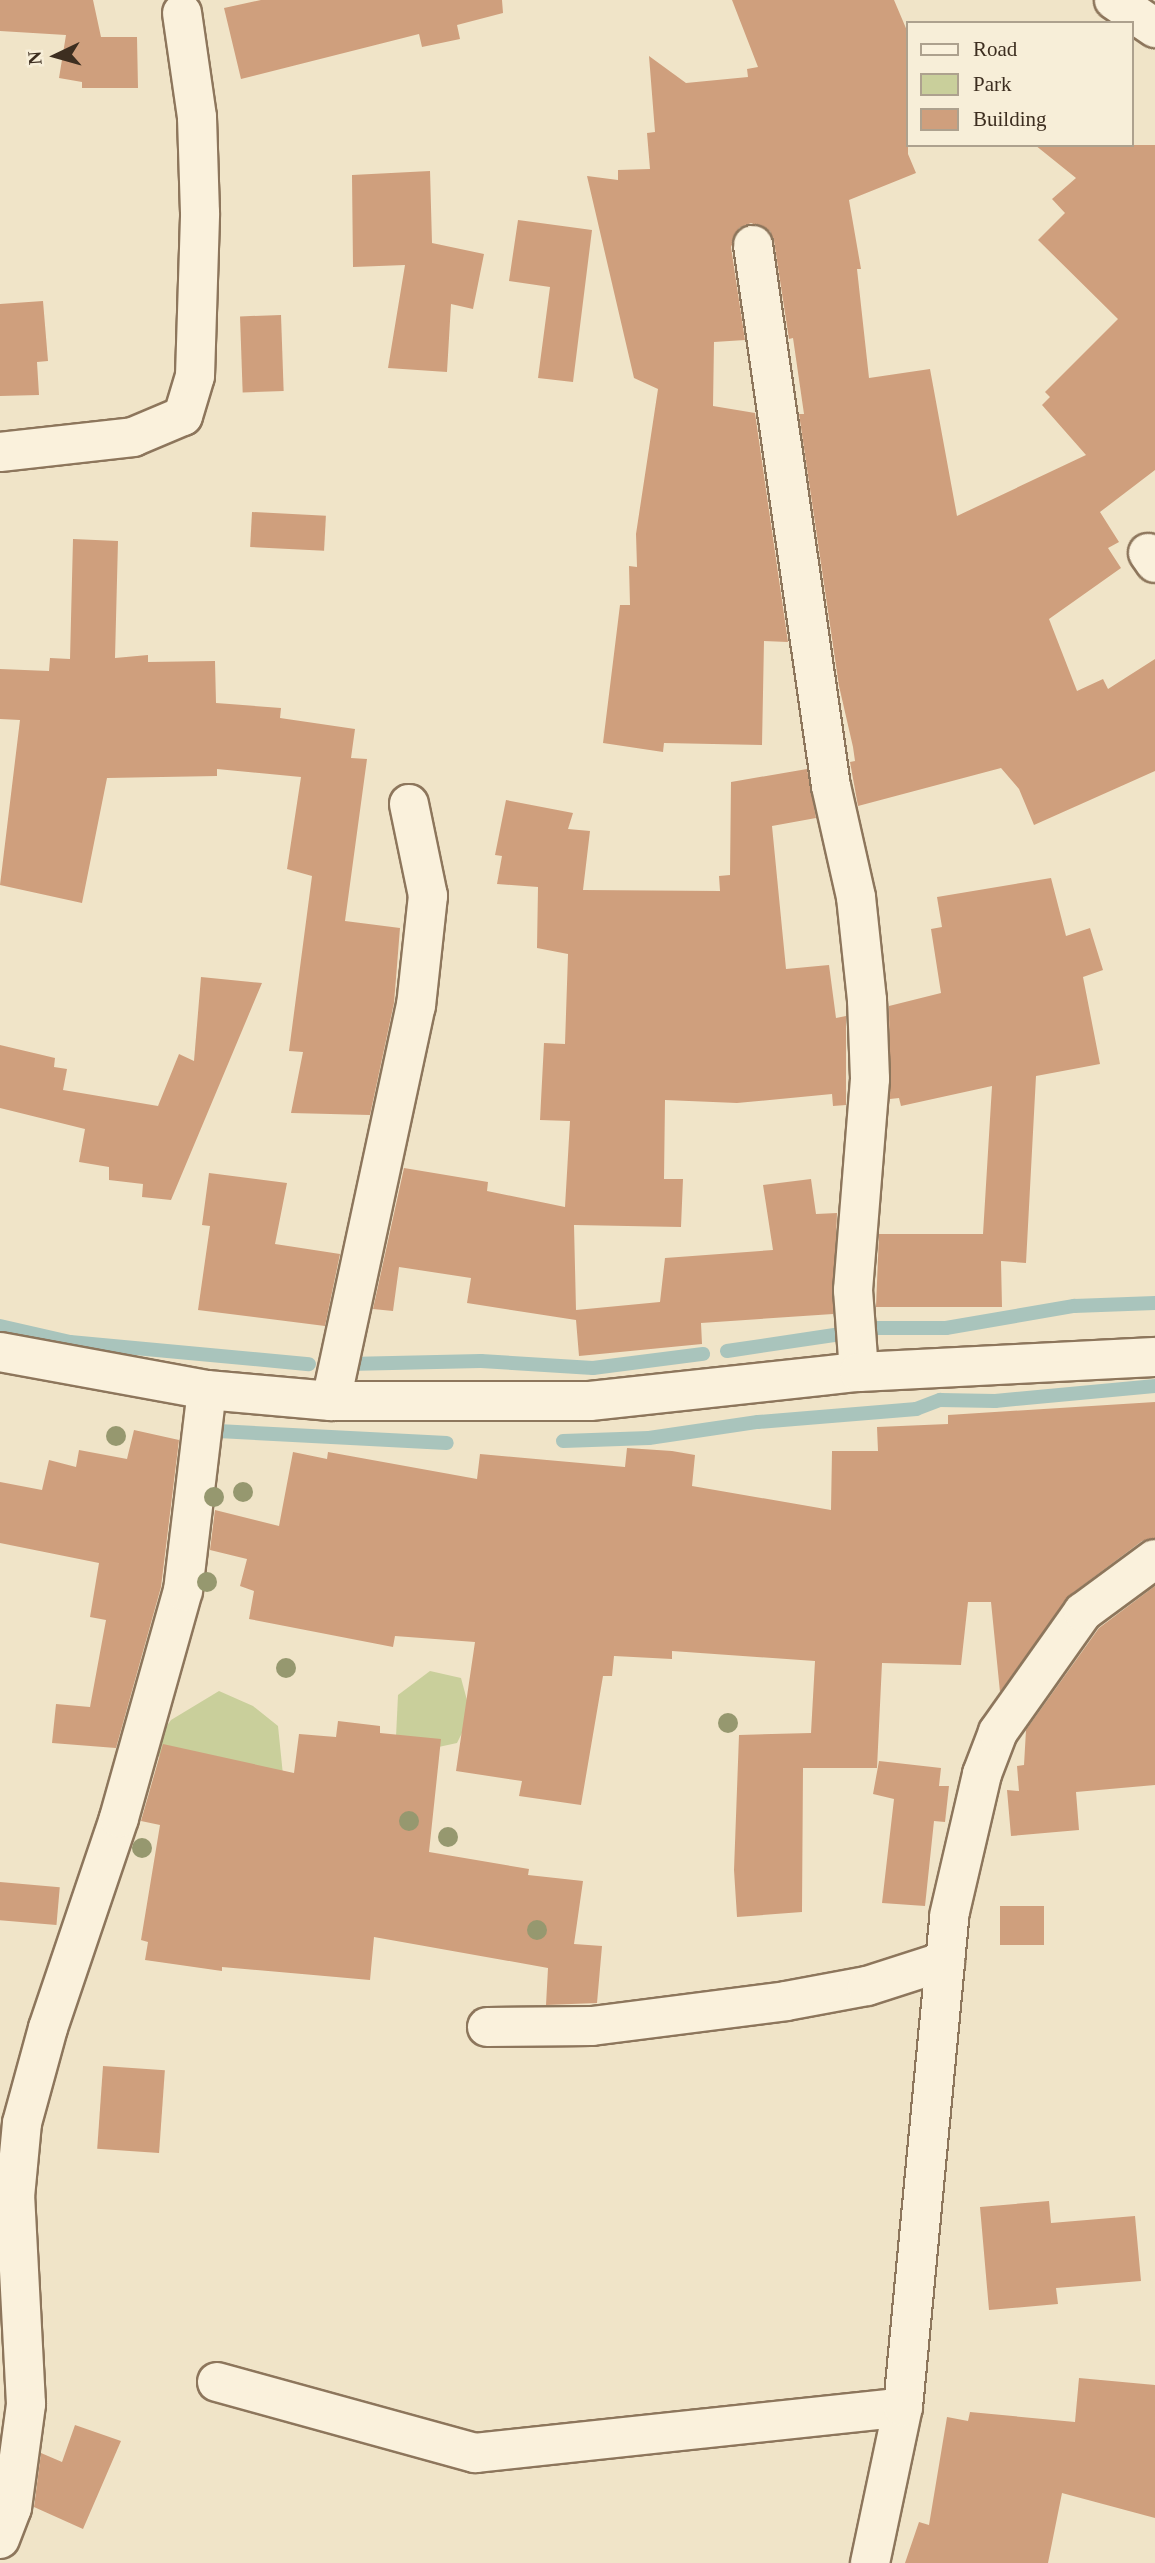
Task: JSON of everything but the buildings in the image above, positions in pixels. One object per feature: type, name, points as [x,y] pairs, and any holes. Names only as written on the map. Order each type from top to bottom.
[{"type":"street","points":[[1114,0],[1155,28]]},
{"type":"street","points":[[0,452],[133,437],[183,416],[195,376],[200,213],[197,117],[182,13]]},
{"type":"street","points":[[753,244],[831,786],[856,897],[867,1000],[870,1079],[853,1290],[859,1373]]},
{"type":"street","points":[[331,1401],[416,1006],[428,896],[409,804]]},
{"type":"street","points":[[0,1352],[207,1390],[331,1401],[590,1401],[859,1373],[1155,1357]]},
{"type":"street","points":[[0,2539],[19,2475],[26,2404],[15,2197],[22,2123],[48,2028],[119,1818],[183,1591],[207,1390]]},
{"type":"street","points":[[870,2563],[903,2407],[944,1961],[955,1890],[982,1774],[998,1732],[1083,1612],[1155,1559]]},
{"type":"street","points":[[487,2027],[592,2026],[786,2001],[867,1986],[944,1961]]},
{"type":"street","points":[[217,2382],[475,2453],[903,2407]]},
{"type":"green space","points":[[430,1671],[461,1678],[471,1715],[457,1743],[420,1751],[396,1737],[398,1695]]},
{"type":"green space","points":[[219,1691],[253,1706],[278,1726],[283,1775],[235,1764],[146,1755],[171,1720]]},
{"type":"waterway","points":[[874,1328],[946,1328],[1074,1306],[1155,1303]]},
{"type":"waterway","points":[[0,1326],[70,1342],[309,1364]]},
{"type":"waterway","points":[[727,1351],[848,1333]]},
{"type":"waterway","points":[[348,1364],[481,1361],[593,1368],[703,1354]]},
{"type":"waterway","points":[[563,1441],[649,1438],[758,1422],[916,1409],[940,1400],[995,1401],[1155,1386]]},
{"type":"waterway","points":[[218,1431],[447,1443]]}]
